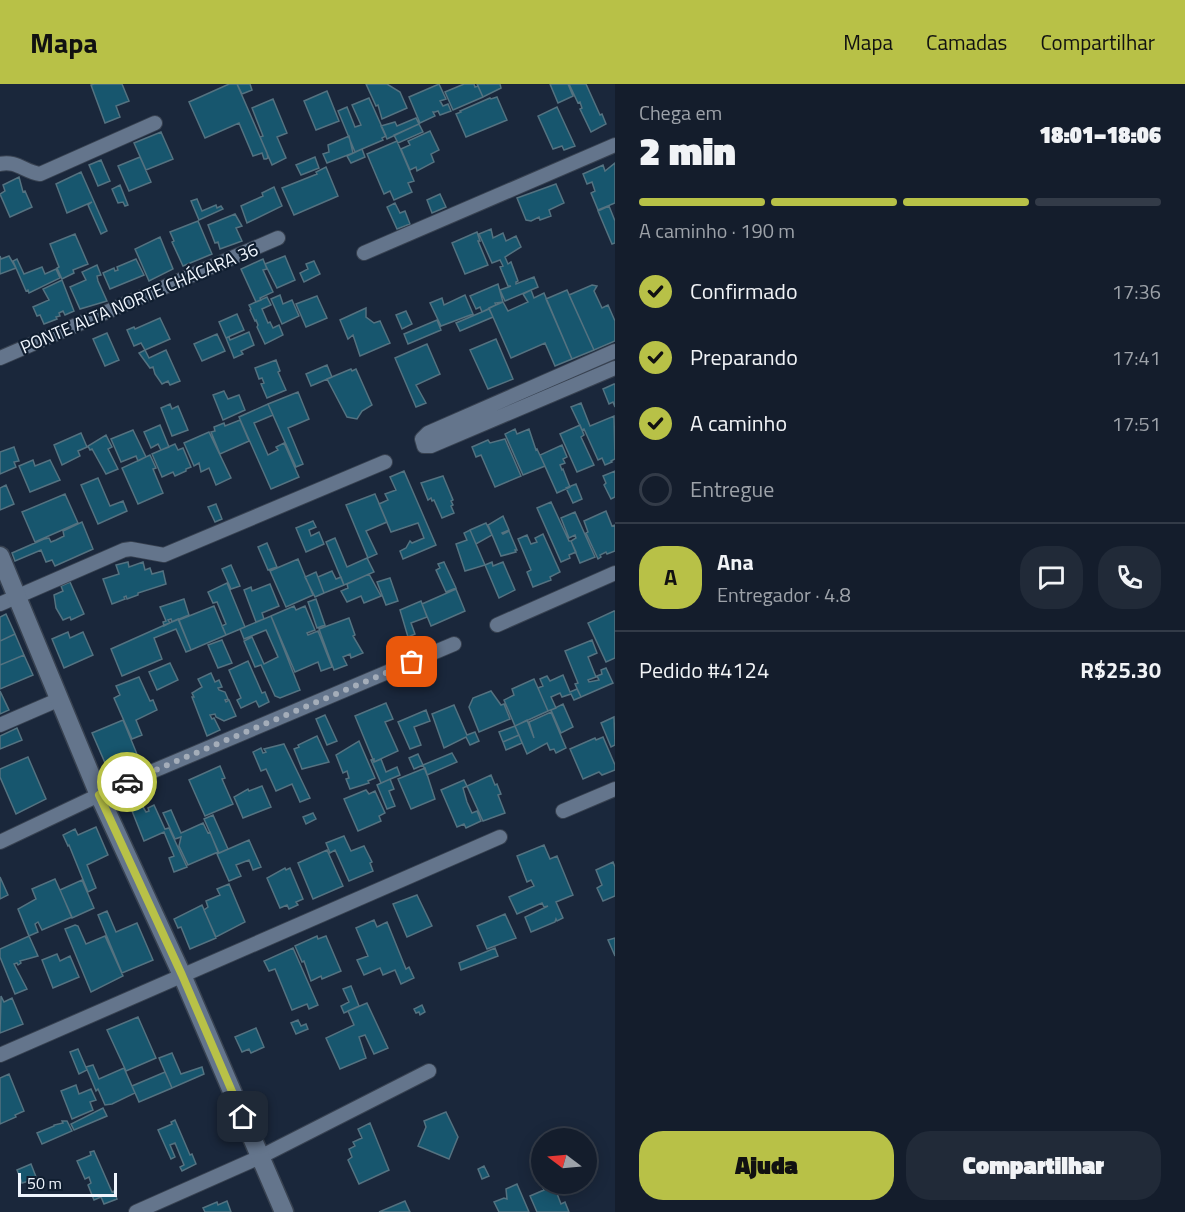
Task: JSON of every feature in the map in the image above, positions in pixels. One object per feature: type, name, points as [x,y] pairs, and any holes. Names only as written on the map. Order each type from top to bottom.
[{"type":"street","points":[[0,164],[11,163],[40,174],[155,123]]},
{"type":"street","points":[[364,253],[615,145]]},
{"type":"street","name":"PONTE ALTA NORTE CHÁCARA 36","points":[[0,358],[278,238]]},
{"type":"street","points":[[601,357],[611,370],[430,446],[424,446],[422,443],[422,439],[428,433],[601,357],[615,351]]},
{"type":"street","points":[[0,604],[124,550],[131,549],[164,555],[385,462]]},
{"type":"street","points":[[0,556],[99,795],[182,975],[284,1212]]},
{"type":"street","points":[[497,625],[615,573]]},
{"type":"street","points":[[0,842],[99,795],[454,644]]},
{"type":"street","points":[[0,725],[60,699]]},
{"type":"street","points":[[563,811],[615,789]]},
{"type":"street","points":[[0,1055],[500,837]]},
{"type":"street","points":[[136,1212],[260,1157],[429,1071]]},
{"type":"building","points":[[122,84],[129,101],[116,106],[120,117],[105,123],[91,85]]},
{"type":"building","points":[[229,84],[237,84],[268,158],[264,159],[262,153],[253,156],[239,123],[205,138],[189,102]]},
{"type":"building","points":[[237,84],[250,84],[252,90],[242,94]]},
{"type":"building","points":[[366,84],[387,84],[400,92],[407,108],[382,119],[378,105],[376,106]]},
{"type":"building","points":[[439,84],[446,99],[440,101],[443,106],[448,104],[451,111],[440,115],[438,111],[433,112],[435,116],[420,123],[409,97]]},
{"type":"building","points":[[464,84],[478,86],[483,97],[453,110],[445,92]]},
{"type":"building","points":[[477,84],[500,84],[501,88],[483,97]]},
{"type":"building","points":[[550,84],[568,84],[573,96],[558,103]]},
{"type":"building","points":[[569,84],[586,84],[606,124],[591,132],[580,109],[582,108],[580,102],[578,103]]},
{"type":"building","points":[[327,91],[339,121],[316,130],[304,101]]},
{"type":"building","points":[[497,97],[507,120],[466,137],[456,114]]},
{"type":"building","points":[[369,98],[386,136],[382,138],[383,140],[355,152],[338,111],[347,107],[355,127],[361,125],[352,105]]},
{"type":"building","points":[[273,99],[287,133],[277,137],[286,158],[272,165],[260,137],[263,136],[252,108]]},
{"type":"building","points":[[557,107],[575,146],[564,150],[562,146],[553,149],[538,116]]},
{"type":"building","points":[[416,118],[419,124],[387,139],[381,126],[395,122],[397,126]]},
{"type":"building","points":[[419,124],[423,132],[398,143],[394,135]]},
{"type":"building","points":[[430,131],[439,150],[431,154],[434,162],[417,171],[416,167],[410,170],[401,149],[410,145],[408,141]]},
{"type":"building","points":[[161,132],[173,159],[146,170],[134,143]]},
{"type":"building","points":[[349,136],[353,153],[327,163],[323,154],[329,152],[328,145]]},
{"type":"building","points":[[397,141],[414,181],[408,183],[412,192],[394,200],[390,191],[384,194],[367,154]]},
{"type":"building","points":[[362,149],[365,157],[351,163],[347,156]]},
{"type":"building","points":[[140,157],[151,182],[129,191],[118,166]]},
{"type":"building","points":[[315,157],[319,168],[301,175],[296,165]]},
{"type":"building","points":[[101,160],[110,181],[98,186],[89,165]]},
{"type":"building","points":[[615,163],[615,203],[598,210],[591,193],[595,191],[592,182],[587,184],[583,174],[603,165],[605,171]]},
{"type":"building","points":[[326,167],[338,196],[294,215],[282,188],[317,174],[316,172]]},
{"type":"building","points":[[81,172],[107,231],[101,234],[88,205],[92,202],[67,213],[56,184]]},
{"type":"building","points":[[19,177],[23,192],[25,191],[32,207],[10,217],[0,194],[5,191],[3,185]]},
{"type":"building","points":[[556,184],[564,203],[549,210],[551,216],[540,220],[539,217],[531,221],[526,220],[517,198]]},
{"type":"building","points":[[120,185],[128,205],[125,206],[123,202],[118,203],[112,189]]},
{"type":"building","points":[[274,187],[282,206],[247,223],[241,206],[263,196],[262,193]]},
{"type":"building","points":[[440,194],[446,207],[432,213],[427,200]]},
{"type":"building","points":[[197,199],[202,211],[216,205],[217,208],[221,206],[223,209],[199,220],[191,201]]},
{"type":"building","points":[[395,203],[400,213],[405,211],[410,224],[397,229],[387,207]]},
{"type":"building","points":[[609,206],[615,221],[615,243],[612,244],[598,211]]},
{"type":"building","points":[[235,214],[242,226],[236,228],[242,241],[220,249],[208,225]]},
{"type":"building","points":[[198,221],[212,254],[183,266],[170,232]]},
{"type":"building","points":[[491,229],[493,238],[503,233],[506,241],[516,236],[521,247],[505,257],[508,264],[511,262],[518,281],[516,284],[534,277],[538,287],[505,301],[500,290],[511,286],[508,286],[500,267],[503,266],[500,260],[492,263],[479,234]]},
{"type":"building","points":[[477,232],[480,241],[478,241],[488,265],[465,274],[452,243]]},
{"type":"building","points":[[75,234],[88,264],[73,270],[74,273],[62,279],[50,244]]},
{"type":"building","points":[[160,237],[173,269],[149,281],[135,249]]},
{"type":"building","points":[[0,256],[1,259],[9,256],[16,268],[0,274]]},
{"type":"building","points":[[285,256],[295,280],[277,288],[265,264]]},
{"type":"building","points":[[17,259],[24,274],[42,267],[45,274],[56,269],[60,278],[29,293],[13,261]]},
{"type":"building","points":[[136,259],[144,275],[110,289],[103,273],[114,268],[115,271],[118,270],[117,267]]},
{"type":"building","points":[[263,259],[267,269],[263,270],[273,292],[256,302],[241,269]]},
{"type":"building","points":[[314,261],[320,274],[304,282],[300,273],[308,269],[306,264]]},
{"type":"building","points":[[97,265],[101,275],[97,276],[98,281],[107,301],[80,309],[70,287],[86,280],[82,272]]},
{"type":"building","points":[[62,280],[74,311],[65,315],[63,311],[59,313],[60,316],[56,317],[57,319],[44,324],[33,307],[49,300],[43,289]]},
{"type":"building","points":[[498,284],[503,302],[495,303],[496,305],[482,312],[480,307],[476,309],[470,296]]},
{"type":"building","points":[[592,285],[597,286],[594,291],[602,308],[608,305],[615,321],[615,341],[594,350],[569,295]]},
{"type":"building","points":[[531,290],[534,298],[544,293],[572,359],[555,366],[545,343],[511,358],[489,308],[503,302],[508,311],[528,302],[523,294]]},
{"type":"building","points":[[567,290],[594,350],[572,359],[546,299]]},
{"type":"building","points":[[280,295],[283,304],[292,300],[299,316],[282,324],[271,299]]},
{"type":"building","points":[[465,295],[473,314],[441,326],[430,303],[442,298],[444,305]]},
{"type":"building","points":[[317,296],[327,318],[306,327],[296,304]]},
{"type":"building","points":[[267,297],[271,305],[262,309],[268,323],[270,322],[273,328],[279,325],[283,335],[265,344],[249,305]]},
{"type":"building","points":[[366,308],[366,317],[374,323],[380,321],[390,343],[360,356],[353,335],[348,339],[340,320]]},
{"type":"building","points":[[489,309],[493,317],[460,331],[456,323]]},
{"type":"building","points":[[406,311],[412,324],[402,329],[396,315]]},
{"type":"building","points":[[237,314],[244,330],[226,338],[219,322]]},
{"type":"building","points":[[160,318],[170,339],[145,350],[141,343],[134,346],[127,330]]},
{"type":"building","points":[[437,320],[441,330],[408,344],[404,334]]},
{"type":"building","points":[[249,332],[254,345],[241,351],[243,354],[234,358],[226,338],[229,337],[230,340]]},
{"type":"building","points":[[107,333],[119,360],[105,366],[93,339]]},
{"type":"building","points":[[217,334],[225,351],[202,361],[194,344]]},
{"type":"building","points":[[496,339],[513,379],[488,389],[470,350]]},
{"type":"building","points":[[427,344],[440,374],[416,385],[426,403],[416,407],[395,358]]},
{"type":"building","points":[[145,350],[149,358],[166,350],[180,381],[170,385],[168,381],[162,384],[153,367],[150,368],[139,353]]},
{"type":"building","points":[[276,360],[280,371],[278,372],[286,390],[267,398],[261,384],[264,383],[262,378],[259,379],[255,368]]},
{"type":"building","points":[[327,365],[332,377],[311,386],[306,374]]},
{"type":"building","points":[[351,369],[352,371],[356,369],[372,405],[362,411],[357,419],[347,417],[327,379]]},
{"type":"building","points":[[615,384],[615,407],[613,402],[609,404],[603,389]]},
{"type":"building","points":[[224,391],[228,399],[239,395],[245,410],[223,420],[213,395]]},
{"type":"building","points":[[298,392],[309,419],[288,428],[303,464],[296,467],[268,404]]},
{"type":"building","points":[[581,403],[590,426],[614,416],[615,459],[612,462],[605,465],[602,458],[598,460],[584,429],[582,430],[571,407]]},
{"type":"building","points":[[170,404],[172,409],[178,406],[188,430],[172,436],[161,408]]},
{"type":"building","points":[[268,404],[273,415],[254,423],[268,455],[278,450],[276,447],[284,443],[299,477],[271,489],[239,417]]},
{"type":"building","points":[[240,420],[249,441],[220,454],[211,432],[215,431],[214,427],[224,423],[225,426]]},
{"type":"building","points":[[160,425],[169,447],[161,450],[158,444],[151,448],[144,432]]},
{"type":"building","points":[[580,425],[584,435],[581,437],[594,465],[577,472],[560,434]]},
{"type":"building","points":[[515,429],[517,434],[529,429],[536,450],[545,466],[523,475],[505,434]]},
{"type":"building","points":[[133,430],[146,457],[138,461],[136,456],[121,462],[111,439]]},
{"type":"building","points":[[209,432],[231,478],[216,485],[209,468],[201,472],[199,463],[194,466],[184,443]]},
{"type":"building","points":[[81,433],[87,447],[78,451],[80,456],[62,465],[54,445]]},
{"type":"building","points":[[106,435],[112,447],[108,449],[118,469],[106,474],[88,446]]},
{"type":"building","points":[[505,439],[521,476],[495,487],[481,455],[476,457],[472,447],[488,440],[490,443]]},
{"type":"building","points":[[175,444],[178,450],[183,448],[191,467],[175,476],[173,472],[162,477],[152,454]]},
{"type":"building","points":[[562,445],[567,457],[563,459],[565,463],[560,465],[570,487],[557,493],[540,455]]},
{"type":"building","points":[[14,447],[19,461],[14,462],[16,467],[0,474],[0,452]]},
{"type":"building","points":[[150,455],[163,493],[138,504],[122,468]]},
{"type":"building","points":[[33,460],[35,466],[50,460],[60,480],[30,492],[19,466]]},
{"type":"building","points":[[404,471],[436,545],[403,559],[400,551],[406,548],[410,541],[412,543],[424,538],[418,523],[391,532],[379,504],[388,500],[385,494],[396,490],[390,477]]},
{"type":"building","points":[[615,471],[615,497],[611,499],[604,485],[606,483],[603,476]]},
{"type":"building","points":[[443,476],[453,500],[451,506],[454,513],[442,518],[434,500],[432,501],[431,498],[428,500],[421,483]]},
{"type":"building","points":[[98,478],[110,506],[123,501],[127,511],[98,524],[81,485]]},
{"type":"building","points":[[576,484],[582,499],[573,503],[566,488]]},
{"type":"building","points":[[6,485],[14,504],[0,510],[0,488]]},
{"type":"building","points":[[65,494],[78,523],[35,542],[22,512]]},
{"type":"building","points":[[375,494],[387,522],[366,531],[377,554],[368,558],[346,505]]},
{"type":"building","points":[[551,502],[576,552],[561,562],[537,508]]},
{"type":"building","points":[[216,504],[222,519],[215,522],[208,507]]},
{"type":"building","points":[[606,511],[612,526],[615,525],[615,551],[607,554],[606,552],[598,559],[586,533],[588,532],[584,521]]},
{"type":"building","points":[[575,512],[595,557],[580,563],[571,541],[576,538],[575,535],[569,538],[561,518]]},
{"type":"building","points":[[503,516],[509,530],[502,533],[509,531],[517,550],[501,556],[488,525]]},
{"type":"building","points":[[313,521],[316,527],[309,530],[311,536],[319,532],[324,544],[306,552],[296,528]]},
{"type":"building","points":[[82,522],[93,549],[55,566],[52,560],[46,562],[41,550],[15,561],[12,553],[44,539],[49,538],[51,542],[56,540],[64,536],[63,531]]},
{"type":"building","points":[[486,523],[492,535],[476,544],[470,530]]},
{"type":"building","points":[[470,530],[485,565],[465,571],[456,544],[467,540],[464,533]]},
{"type":"building","points":[[543,534],[560,572],[550,577],[551,580],[533,587],[527,572],[531,570],[518,539],[527,535],[531,544],[537,542],[535,538]]},
{"type":"building","points":[[335,538],[347,567],[367,558],[374,572],[344,585],[326,542]]},
{"type":"building","points":[[267,543],[277,567],[268,570],[258,547]]},
{"type":"building","points":[[298,559],[313,595],[286,607],[270,571]]},
{"type":"building","points":[[128,562],[129,567],[143,562],[145,570],[150,568],[152,574],[163,571],[166,584],[127,599],[126,596],[125,599],[112,604],[103,579],[119,574],[116,565]]},
{"type":"building","points":[[444,562],[456,588],[446,592],[436,570],[440,568],[438,564]]},
{"type":"building","points":[[492,562],[493,566],[503,562],[515,590],[499,598],[485,565]]},
{"type":"building","points":[[231,565],[240,586],[231,589],[222,569]]},
{"type":"building","points":[[332,571],[336,579],[341,577],[344,585],[324,593],[318,577]]},
{"type":"building","points":[[316,572],[324,593],[315,597],[305,577]]},
{"type":"building","points":[[369,574],[381,596],[364,603],[361,596],[347,602],[341,591],[348,588],[347,584]]},
{"type":"building","points":[[390,578],[398,601],[386,605],[377,582]]},
{"type":"building","points":[[70,582],[84,614],[71,620],[70,617],[63,620],[56,608],[54,595],[63,591],[61,586]]},
{"type":"building","points":[[227,583],[245,627],[226,635],[222,626],[226,624],[217,602],[213,603],[208,592]]},
{"type":"building","points":[[270,584],[279,606],[262,613],[264,619],[256,622],[244,590],[251,587],[252,591]]},
{"type":"building","points":[[456,589],[465,611],[431,626],[422,604]]},
{"type":"building","points":[[184,599],[189,615],[172,622],[171,619],[168,620],[170,623],[164,626],[163,622],[166,621],[160,607]]},
{"type":"building","points":[[316,599],[325,625],[317,628],[308,602]]},
{"type":"building","points":[[421,601],[427,617],[411,623],[415,634],[408,637],[400,610]]},
{"type":"building","points":[[214,606],[226,635],[191,650],[179,620]]},
{"type":"building","points":[[294,606],[296,610],[305,606],[315,630],[307,633],[308,635],[318,631],[332,667],[321,671],[318,662],[295,672],[271,616]]},
{"type":"building","points":[[615,611],[615,658],[606,662],[588,623]]},
{"type":"building","points":[[6,614],[15,634],[0,641],[0,617]]},
{"type":"building","points":[[271,616],[300,690],[280,698],[275,696],[261,665],[255,667],[244,641],[252,637],[264,664],[278,657],[266,630],[244,639],[240,629]]},
{"type":"building","points":[[349,618],[355,635],[353,636],[363,653],[351,658],[350,654],[343,657],[347,665],[334,670],[319,629]]},
{"type":"building","points":[[178,619],[191,650],[186,652],[176,629],[154,638],[162,659],[122,676],[111,649]]},
{"type":"building","points":[[68,632],[70,638],[83,632],[93,655],[64,668],[52,639]]},
{"type":"building","points":[[15,634],[24,655],[0,665],[0,641]]},
{"type":"building","points":[[222,640],[232,663],[218,668],[208,645]]},
{"type":"building","points":[[592,640],[597,653],[588,657],[596,677],[588,680],[589,682],[599,680],[597,676],[602,674],[601,670],[606,668],[613,683],[581,697],[565,651]]},
{"type":"building","points":[[24,655],[33,675],[0,689],[0,665]]},
{"type":"building","points":[[248,661],[262,693],[265,692],[269,702],[259,707],[256,701],[241,708],[237,700],[241,698],[229,670]]},
{"type":"building","points":[[170,663],[178,680],[157,690],[149,672]]},
{"type":"building","points":[[211,673],[215,682],[219,680],[222,687],[218,688],[225,692],[228,699],[225,700],[226,702],[229,700],[236,716],[224,721],[215,714],[210,715],[220,730],[207,736],[192,693],[202,687],[198,679]]},
{"type":"building","points":[[563,675],[570,692],[577,689],[581,697],[574,700],[571,694],[562,697],[560,693],[551,697],[556,708],[548,711],[538,688],[543,686],[540,679],[547,676],[550,681]]},
{"type":"building","points":[[139,677],[150,701],[153,700],[157,710],[136,720],[142,735],[132,739],[114,698],[120,695],[116,686]]},
{"type":"building","points":[[534,679],[548,711],[515,726],[504,700],[514,695],[512,689]]},
{"type":"building","points":[[0,691],[9,710],[0,714]]},
{"type":"building","points":[[491,691],[501,705],[504,704],[510,719],[479,732],[469,707],[473,698]]},
{"type":"building","points":[[386,703],[393,719],[385,722],[398,751],[374,762],[355,716]]},
{"type":"building","points":[[563,704],[573,727],[561,733],[551,710]]},
{"type":"building","points":[[454,705],[467,735],[475,732],[479,741],[470,745],[466,737],[444,748],[432,714]]},
{"type":"building","points":[[426,710],[430,721],[414,727],[421,745],[410,749],[398,722]]},
{"type":"building","points":[[551,712],[566,748],[556,753],[554,749],[550,750],[547,743],[527,754],[515,726],[527,720],[534,738],[529,722]]},
{"type":"building","points":[[325,715],[337,741],[327,745],[316,719]]},
{"type":"building","points":[[614,717],[615,745],[611,747],[601,723]]},
{"type":"building","points":[[123,720],[139,759],[123,766],[124,768],[109,772],[92,733]]},
{"type":"building","points":[[515,726],[519,735],[503,742],[499,732]]},
{"type":"building","points":[[17,728],[22,740],[0,749],[0,736]]},
{"type":"building","points":[[519,735],[522,743],[506,750],[503,742]]},
{"type":"building","points":[[317,736],[329,762],[302,769],[294,749]]},
{"type":"building","points":[[603,737],[615,770],[602,775],[599,772],[583,779],[570,749]]},
{"type":"building","points":[[359,741],[375,778],[368,781],[369,783],[350,789],[346,779],[349,778],[347,771],[343,773],[336,755]]},
{"type":"building","points":[[284,744],[310,798],[300,802],[292,784],[276,791],[266,769],[261,771],[253,752],[261,748],[263,753],[266,752],[264,749]]},
{"type":"building","points":[[452,753],[457,762],[427,775],[423,765]]},
{"type":"building","points":[[418,754],[423,765],[414,769],[409,758]]},
{"type":"building","points":[[28,757],[46,799],[16,814],[0,777],[0,769]]},
{"type":"building","points":[[374,759],[374,762],[381,759],[386,772],[397,767],[400,775],[381,783],[371,760]]},
{"type":"building","points":[[220,766],[225,778],[222,779],[233,804],[205,816],[189,780]]},
{"type":"building","points":[[425,768],[435,799],[411,809],[398,779]]},
{"type":"building","points":[[491,775],[501,794],[498,795],[505,813],[483,821],[467,786]]},
{"type":"building","points":[[390,779],[394,789],[389,791],[395,806],[387,809],[377,785]]},
{"type":"building","points":[[464,780],[467,786],[463,788],[467,802],[472,813],[477,811],[481,821],[466,828],[464,824],[457,827],[441,790]]},
{"type":"building","points":[[262,786],[271,807],[243,818],[234,797],[248,789],[249,791]]},
{"type":"building","points":[[366,790],[369,794],[375,791],[385,813],[379,816],[381,821],[358,831],[344,799]]},
{"type":"building","points":[[140,802],[146,812],[154,805],[165,829],[169,828],[187,867],[174,872],[169,858],[174,856],[164,832],[144,841],[130,806]]},
{"type":"building","points":[[171,810],[181,833],[203,823],[208,833],[210,832],[218,852],[188,865],[179,846],[181,837],[175,839],[163,813]]},
{"type":"building","points":[[313,813],[316,819],[306,824],[303,817]]},
{"type":"building","points":[[213,815],[228,849],[219,853],[204,819]]},
{"type":"building","points":[[96,827],[108,855],[87,865],[96,888],[88,892],[63,835],[75,829],[78,835]]},
{"type":"building","points":[[344,836],[351,851],[364,846],[372,862],[370,863],[373,871],[349,881],[335,850],[330,853],[326,843]]},
{"type":"building","points":[[249,840],[261,867],[253,870],[249,860],[236,865],[241,876],[229,881],[217,854]]},
{"type":"building","points":[[544,845],[550,859],[557,856],[573,895],[556,902],[563,918],[557,921],[556,919],[555,922],[531,932],[525,917],[548,906],[544,907],[542,903],[517,914],[509,897],[534,886],[531,880],[527,882],[517,856]]},
{"type":"building","points":[[327,850],[343,886],[313,899],[298,863]]},
{"type":"building","points":[[613,862],[615,896],[603,901],[597,888],[602,885],[596,870]]},
{"type":"building","points":[[285,868],[286,870],[290,868],[303,899],[296,902],[298,905],[289,909],[287,905],[280,908],[267,878]]},
{"type":"building","points":[[0,877],[8,895],[0,899]]},
{"type":"building","points":[[55,879],[72,917],[42,930],[38,922],[35,924],[38,932],[29,936],[18,909],[36,899],[32,889]]},
{"type":"building","points":[[82,880],[94,908],[72,918],[60,890]]},
{"type":"building","points":[[229,884],[245,922],[216,937],[204,910],[208,907],[206,901],[220,895],[217,889]]},
{"type":"building","points":[[417,895],[432,926],[407,937],[393,904]]},
{"type":"building","points":[[202,905],[216,938],[190,949],[181,927],[178,928],[174,919]]},
{"type":"building","points":[[107,911],[116,932],[137,923],[153,960],[122,973],[98,915]]},
{"type":"building","points":[[505,914],[516,938],[487,949],[477,926]]},
{"type":"building","points":[[374,920],[377,927],[387,922],[406,969],[409,967],[414,978],[401,984],[395,970],[383,975],[380,968],[364,975],[357,960],[368,956],[356,928]]},
{"type":"building","points":[[78,926],[86,944],[105,936],[123,976],[91,992],[65,929]]},
{"type":"building","points":[[29,936],[38,956],[20,961],[18,965],[14,964],[27,989],[15,994],[0,957],[0,949]]},
{"type":"building","points":[[317,936],[318,939],[326,936],[341,971],[311,981],[304,961],[302,962],[295,946]]},
{"type":"building","points":[[615,938],[615,956],[608,940]]},
{"type":"building","points":[[293,948],[318,1005],[309,1009],[307,1004],[292,1010],[275,969],[269,971],[264,961]]},
{"type":"building","points":[[495,948],[498,956],[461,970],[459,963]]},
{"type":"building","points":[[57,954],[60,961],[70,956],[79,977],[53,988],[42,960]]},
{"type":"building","points":[[351,986],[359,1006],[344,1013],[341,1006],[349,1002],[343,989]]},
{"type":"building","points":[[1,996],[4,1002],[12,998],[23,1024],[0,1033]]},
{"type":"building","points":[[367,1003],[388,1048],[374,1054],[365,1035],[359,1037],[366,1058],[340,1069],[326,1038],[354,1025],[348,1011]]},
{"type":"building","points":[[422,1005],[425,1012],[420,1015],[414,1009]]},
{"type":"building","points":[[138,1017],[156,1058],[126,1071],[107,1030]]},
{"type":"building","points":[[298,1020],[301,1026],[306,1024],[308,1029],[296,1034],[291,1023]]},
{"type":"building","points":[[256,1028],[264,1047],[251,1053],[249,1049],[242,1052],[235,1037]]},
{"type":"building","points":[[78,1049],[87,1070],[79,1074],[70,1052]]},
{"type":"building","points":[[172,1053],[181,1074],[202,1067],[204,1074],[172,1088],[159,1058]]},
{"type":"building","points":[[93,1065],[99,1079],[124,1068],[135,1093],[105,1105],[86,1067]]},
{"type":"building","points":[[165,1072],[172,1088],[139,1102],[132,1086]]},
{"type":"building","points":[[9,1074],[24,1111],[0,1124],[0,1078]]},
{"type":"building","points":[[76,1085],[79,1094],[91,1089],[96,1100],[90,1102],[93,1110],[72,1119],[61,1091]]},
{"type":"building","points":[[103,1108],[107,1116],[74,1130],[71,1124]]},
{"type":"building","points":[[446,1112],[458,1137],[449,1159],[418,1146],[426,1127],[424,1121]]},
{"type":"building","points":[[175,1120],[196,1164],[182,1171],[180,1167],[184,1165],[175,1143],[170,1145],[175,1157],[171,1159],[158,1130],[172,1124],[171,1122]]},
{"type":"building","points":[[62,1121],[67,1121],[72,1131],[42,1144],[37,1133],[63,1123]]},
{"type":"building","points":[[370,1123],[389,1170],[359,1184],[348,1160],[352,1157],[349,1149],[355,1146],[353,1142],[362,1138],[358,1129]]},
{"type":"building","points":[[94,1151],[117,1199],[104,1204],[101,1197],[94,1200],[88,1185],[91,1183],[89,1177],[85,1179],[77,1161],[91,1155],[90,1152]]},
{"type":"building","points":[[31,1164],[40,1187],[33,1190],[29,1181],[22,1183],[17,1170]]},
{"type":"building","points":[[484,1166],[489,1176],[482,1179],[478,1169]]},
{"type":"building","points":[[517,1184],[529,1212],[499,1212],[494,1202],[507,1199],[506,1189]]},
{"type":"building","points":[[557,1194],[561,1204],[565,1202],[569,1212],[537,1212],[530,1196]]},
{"type":"building","points":[[227,1201],[231,1212],[205,1212],[203,1208],[217,1202],[218,1205]]},
{"type":"building","points":[[405,1201],[410,1212],[379,1212]]},
{"type":"way so far","points":[[127,782],[412,662]]},
{"type":"route","points":[[127,782],[99,795],[182,975],[243,1117]]}]
